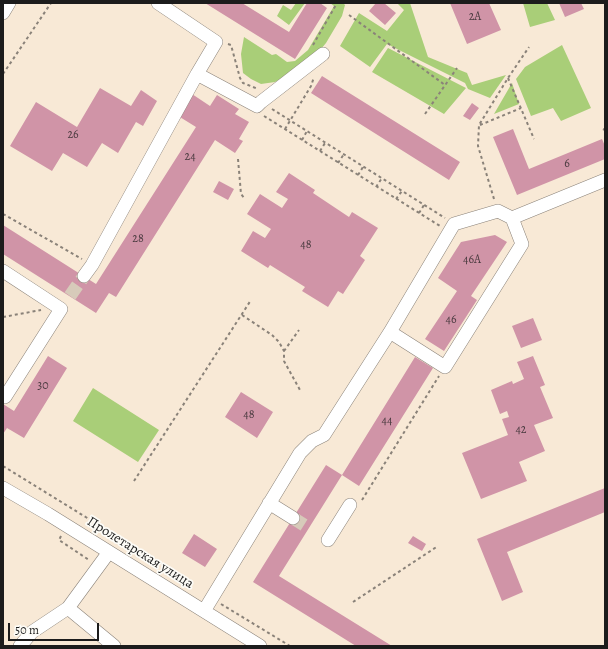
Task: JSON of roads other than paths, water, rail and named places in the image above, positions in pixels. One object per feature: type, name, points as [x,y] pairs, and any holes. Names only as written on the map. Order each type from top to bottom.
[{"type":"street","points":[[3,13],[9,3]]},
{"type":"street","points":[[84,276],[92,265],[216,42],[158,3]]},
{"type":"street","points":[[197,74],[260,108],[319,57]]},
{"type":"street","points":[[512,218],[605,180]]},
{"type":"street","points":[[204,611],[300,453],[312,441],[324,435],[390,332],[454,224],[498,211],[512,218],[522,244],[445,367],[390,332]]},
{"type":"street","points":[[3,271],[61,309],[5,396],[3,395]]},
{"type":"street","name":"Пролетарская улица","points":[[3,488],[260,646]]},
{"type":"street","points":[[269,503],[293,518]]},
{"type":"street","points":[[328,540],[350,505]]},
{"type":"street","points":[[20,646],[32,632],[68,608],[109,552]]},
{"type":"street","points":[[68,608],[114,646]]},
{"type":"tunnel","points":[[70,296],[84,276]]},
{"type":"tunnel","points":[[293,518],[309,528]]}]
